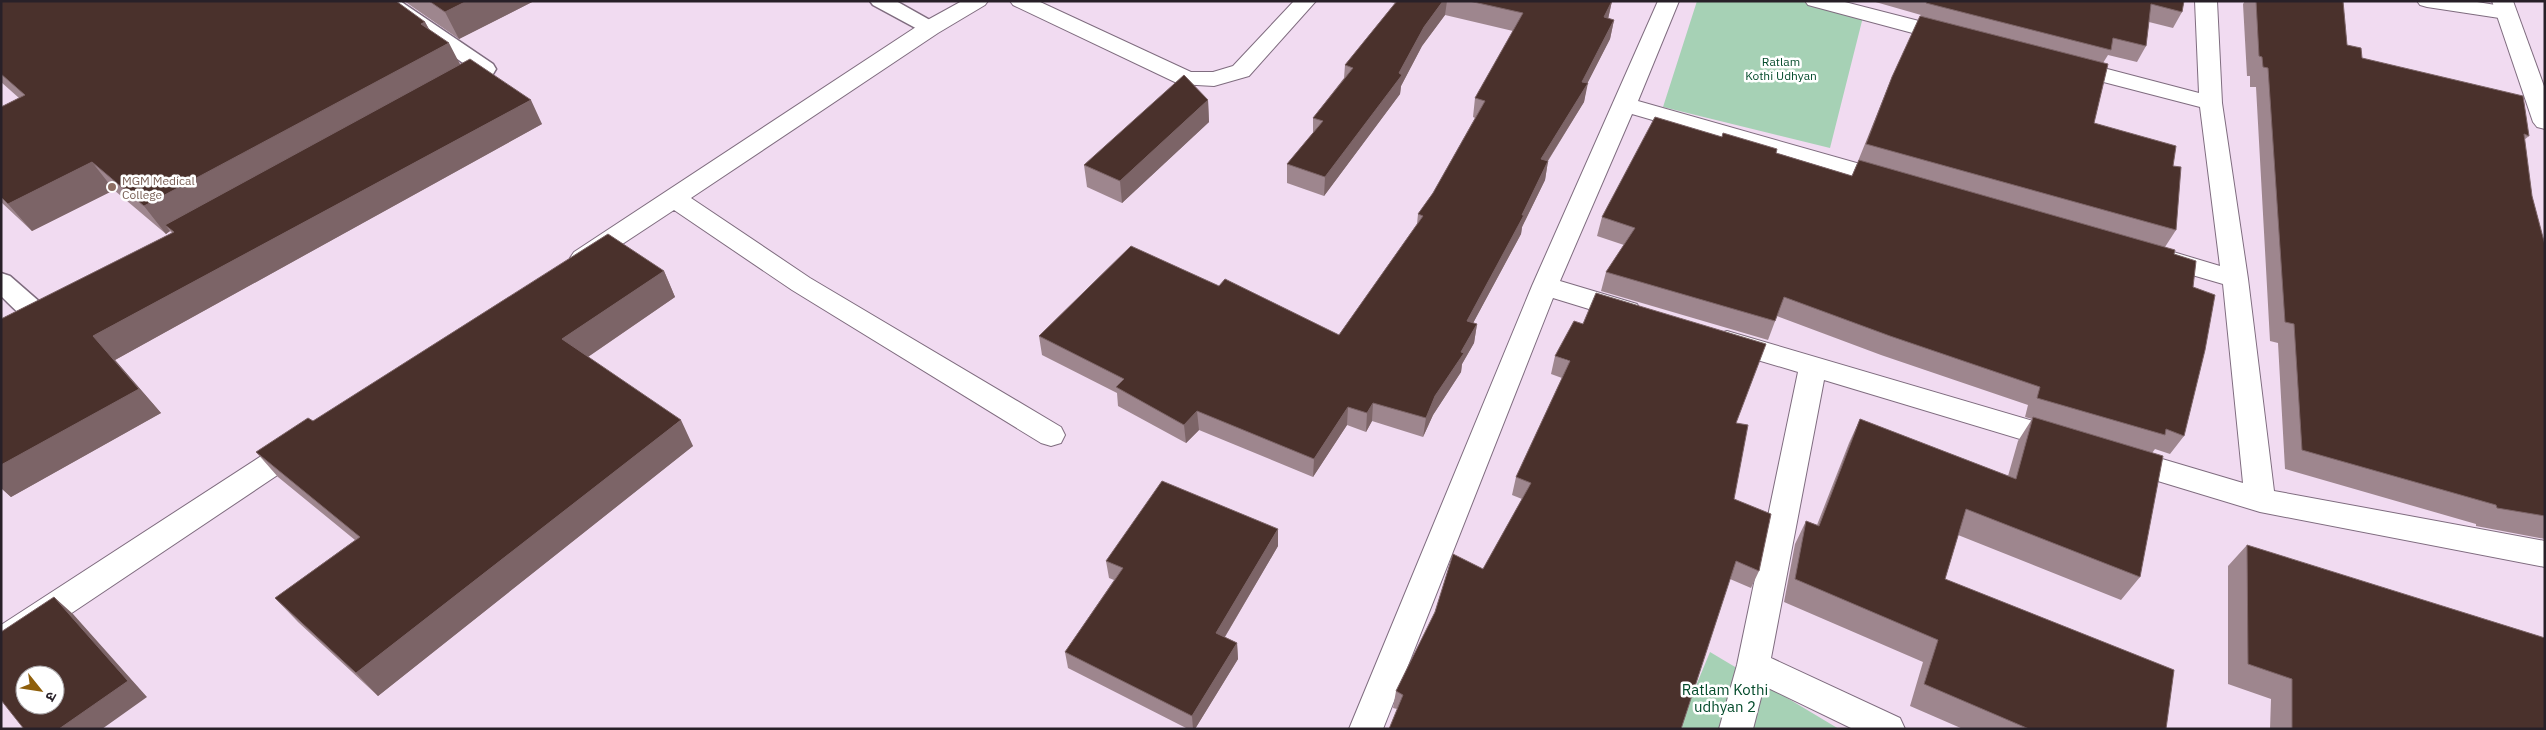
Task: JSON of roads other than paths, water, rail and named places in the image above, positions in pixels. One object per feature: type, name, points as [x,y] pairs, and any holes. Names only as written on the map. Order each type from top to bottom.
[{"type":"street","points":[[566,270],[930,28],[978,1]]},
{"type":"street","points":[[1020,1],[1187,79],[1214,79],[1241,71],[1306,1]]},
{"type":"street","points":[[1366,729],[1544,286],[1625,106],[1669,1]]},
{"type":"street","points":[[1815,1],[1969,41]]},
{"type":"street","points":[[2206,1],[2211,102],[2235,279],[2260,500]]},
{"type":"street","points":[[2427,1],[2504,7],[2545,122]]},
{"type":"street","points":[[2046,60],[2211,102]]},
{"type":"street","points":[[1625,106],[1911,187]]},
{"type":"street","points":[[674,198],[801,284],[1051,435]]},
{"type":"street","points":[[2140,252],[2235,279]]},
{"type":"street","points":[[1544,286],[1656,320]]},
{"type":"street","points":[[1702,333],[2260,500],[2545,554]]},
{"type":"street","points":[[1736,729],[1753,665],[1813,367]]},
{"type":"street","points":[[1,643],[317,434]]},
{"type":"street","points":[[1753,665],[1888,729]]},
{"type":"lane","points":[[386,1],[485,69],[433,98]]},
{"type":"lane","points":[[880,1],[930,28]]},
{"type":"lane","points":[[1,282],[49,311],[17,329]]},
{"type":"place","name":"MGM Medical College","points":[[112,187]]},
{"type":"park label","name":"Ratlam Kothi Udhyan","points":[[1781,68]]},
{"type":"park label","name":"Ratlam Kothi udhyan 2","points":[[1725,698]]}]
